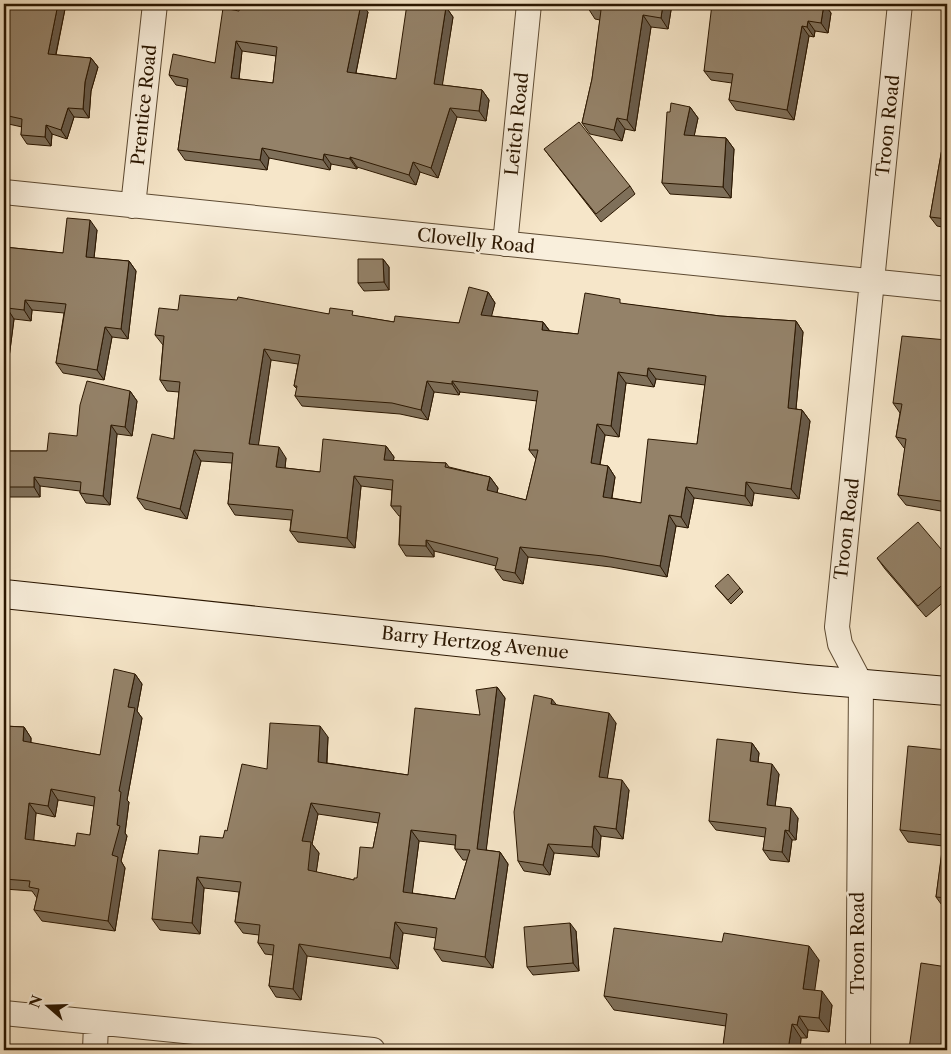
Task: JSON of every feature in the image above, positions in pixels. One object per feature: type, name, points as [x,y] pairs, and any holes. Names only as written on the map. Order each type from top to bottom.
[{"type":"main road","name":"Barry Hertzog Avenue","points":[[4,594],[861,684],[947,691]]},
{"type":"street","name":"Prentice Road","points":[[133,206],[155,4]]},
{"type":"street","name":"Leitch Road","points":[[505,244],[529,4]]},
{"type":"street","name":"Troon Road","points":[[858,1050],[861,684],[840,644],[837,627],[900,4]]},
{"type":"street","name":"Clovelly Road","points":[[4,192],[947,289]]},
{"type":"street","points":[[4,1013],[96,1024],[373,1050]]},
{"type":"street","points":[[95,1050],[96,1024]]},
{"type":"building","points":[[4,4],[58,4],[48,54],[91,58],[85,82],[83,109],[68,108],[61,130],[46,125],[45,137],[21,135],[22,119],[4,115]]},
{"type":"building","points":[[240,4],[361,4],[347,72],[396,79],[407,4],[446,7],[434,84],[482,90],[479,111],[450,108],[431,168],[413,162],[409,175],[350,157],[350,159],[324,154],[323,160],[262,148],[260,160],[178,150],[188,79],[169,75],[173,54],[215,63],[223,8],[239,11]],"holes":[[[236,41],[277,47],[273,83],[231,78]]]},
{"type":"building","points":[[588,4],[663,4],[661,18],[643,15],[627,120],[617,118],[614,130],[582,123],[592,79],[601,10],[588,8]]},
{"type":"building","points":[[712,4],[824,4],[821,23],[808,21],[807,27],[802,26],[787,110],[729,100],[733,74],[704,71]]},
{"type":"building","points":[[671,103],[690,107],[684,135],[726,138],[723,187],[662,183],[667,112],[670,112]]},
{"type":"building","points":[[947,120],[947,219],[930,217]]},
{"type":"building","points":[[579,122],[630,186],[596,214],[544,149]]},
{"type":"building","points":[[67,218],[90,220],[86,257],[129,261],[121,329],[105,327],[97,370],[56,363],[66,304],[25,300],[24,310],[7,308],[4,332],[4,247],[63,253]]},
{"type":"building","points":[[358,259],[383,259],[384,282],[358,283]]},
{"type":"building","points":[[469,287],[488,292],[481,315],[543,322],[542,330],[578,334],[585,293],[620,299],[620,303],[720,316],[796,321],[788,408],[802,410],[791,489],[746,482],[745,496],[686,487],[681,517],[669,515],[660,566],[603,556],[520,547],[515,573],[495,569],[498,558],[426,540],[426,546],[399,545],[401,506],[391,506],[393,480],[354,476],[347,538],[290,531],[293,510],[228,504],[233,453],[194,450],[180,509],[137,498],[152,434],[174,439],[180,382],[160,380],[164,336],[155,335],[159,308],[178,310],[180,295],[237,300],[238,297],[329,314],[330,308],[353,311],[352,315],[394,322],[395,316],[459,323]],"holes":[[[264,349],[300,355],[294,386],[297,386],[295,396],[392,403],[421,410],[427,381],[452,384],[452,381],[538,391],[529,450],[538,450],[526,500],[487,490],[490,477],[445,467],[446,463],[384,460],[386,446],[323,439],[320,472],[276,467],[279,447],[249,444]],[[648,368],[706,376],[697,444],[648,439],[641,503],[603,497],[608,466],[591,463],[597,424],[611,426],[618,372],[647,376]]]},
{"type":"building","points":[[902,336],[947,340],[947,440],[942,478],[947,479],[947,502],[898,495],[906,439],[896,437],[902,404],[893,403]]},
{"type":"building","points":[[87,381],[130,391],[125,427],[111,425],[103,496],[80,493],[81,482],[34,477],[34,487],[4,487],[4,451],[47,451],[49,433],[77,436],[80,405]]},
{"type":"building","points":[[918,522],[947,556],[947,581],[918,606],[877,558]]},
{"type":"building","points":[[728,574],[740,588],[728,600],[715,586]]},
{"type":"building","points":[[114,669],[135,674],[128,707],[135,708],[119,791],[121,792],[117,825],[120,826],[112,855],[118,857],[108,921],[34,910],[39,889],[29,887],[30,881],[4,879],[4,726],[24,727],[23,741],[100,755]],"holes":[[[51,789],[95,797],[90,835],[77,833],[75,846],[25,839],[29,803],[48,806]]]},
{"type":"building","points":[[497,687],[477,849],[500,852],[485,957],[434,949],[437,928],[395,922],[390,958],[299,944],[293,989],[269,986],[274,945],[258,943],[260,925],[235,922],[241,882],[197,877],[192,923],[152,919],[159,850],[198,854],[200,836],[223,838],[225,830],[227,831],[242,764],[267,769],[270,723],[320,726],[318,762],[408,775],[415,708],[480,715],[476,690]],"holes":[[[311,803],[380,813],[373,848],[360,847],[357,878],[354,878],[354,880],[308,870],[311,842],[302,841]],[[411,830],[456,835],[455,849],[470,850],[455,899],[403,892]]]},
{"type":"building","points":[[534,695],[552,699],[551,704],[609,713],[599,777],[622,780],[616,829],[594,826],[592,847],[548,844],[543,865],[518,861],[514,812]]},
{"type":"building","points":[[717,739],[752,743],[750,761],[772,764],[767,805],[791,808],[789,831],[785,830],[782,852],[763,850],[766,828],[709,821]]},
{"type":"building","points":[[908,746],[947,750],[947,898],[936,897],[944,835],[900,830]]},
{"type":"building","points":[[570,923],[573,963],[527,967],[524,927]]},
{"type":"building","points":[[614,928],[722,942],[724,933],[809,946],[803,989],[822,991],[819,1018],[799,1016],[797,1025],[792,1024],[788,1050],[754,1050],[723,1046],[727,1014],[604,996]]},
{"type":"building","points":[[921,963],[947,967],[947,1050],[909,1049]]}]
